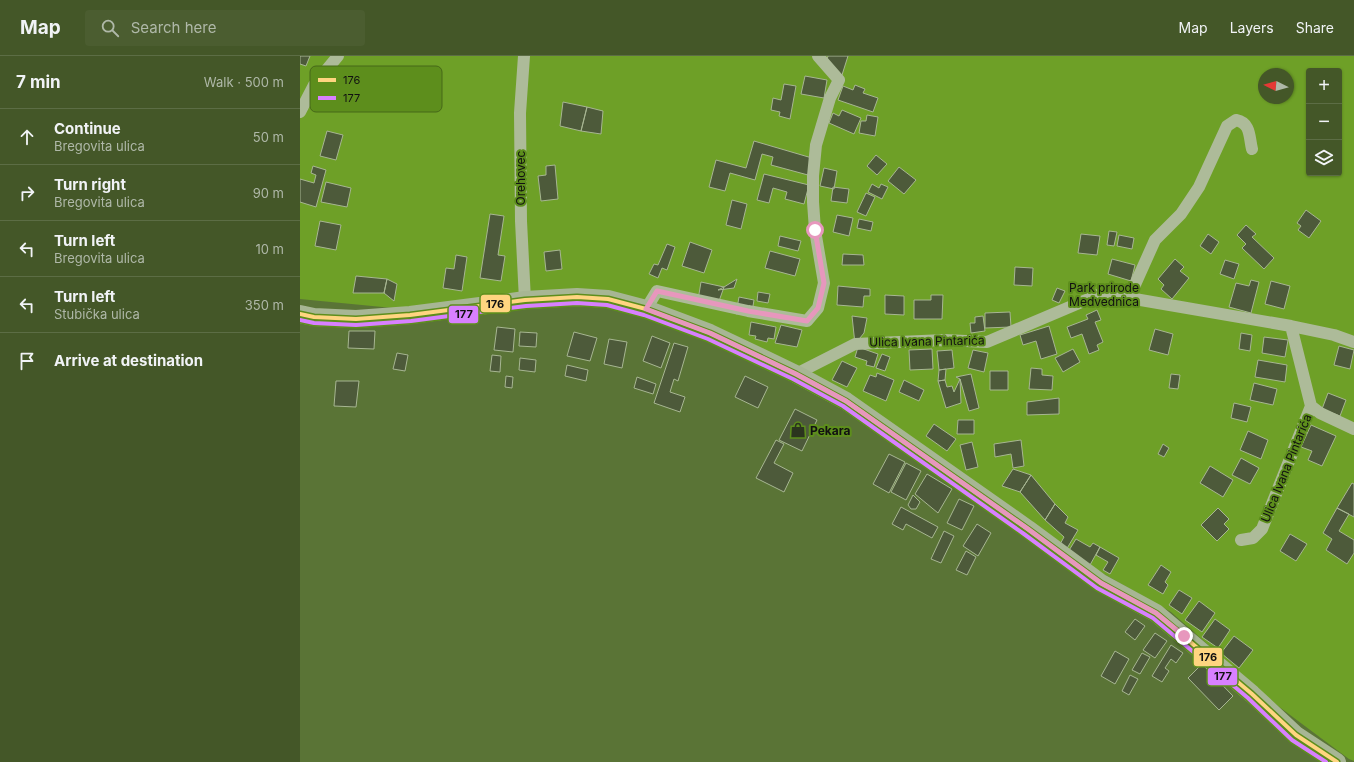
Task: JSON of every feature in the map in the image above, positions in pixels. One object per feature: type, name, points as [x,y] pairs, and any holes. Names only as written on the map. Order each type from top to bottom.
[{"type":"main road","points":[[300,314],[314,317],[356,320],[410,315],[525,300],[577,297],[608,299],[646,309],[710,333],[796,374],[846,401],[1022,525],[1101,583],[1156,613],[1252,694],[1296,735],[1336,762]]},
{"type":"street","points":[[330,66],[338,56]]},
{"type":"street","name":"Orehovec","points":[[524,56],[520,113],[521,221],[525,300]]},
{"type":"street","points":[[646,309],[657,291],[748,311],[807,321],[818,308],[824,283],[815,230],[812,176],[816,145],[830,98],[839,80],[818,56]]},
{"type":"street","points":[[300,112],[310,93]]},
{"type":"street","points":[[1129,298],[1155,240],[1180,214],[1199,187],[1227,126],[1236,120],[1243,122],[1247,127],[1252,149]]},
{"type":"street","name":"Ulica Ivana Pintarića","points":[[796,374],[855,344],[944,340],[987,342],[1098,295],[1129,298],[1291,326],[1334,335],[1354,342]]},
{"type":"street","name":"Ulica Ivana Pintarića","points":[[1241,540],[1253,538],[1262,529],[1311,406],[1291,326]]},
{"type":"street","name":"Ulica Ivana Pintarića","points":[[1311,406],[1320,413],[1354,429]]},
{"type":"green space","name":"Park prirode Medvednica","points":[[300,56],[1354,56],[1354,761],[1349,759],[1274,703],[1171,612],[1035,535],[864,414],[710,333],[599,300],[403,309],[300,299]]},
{"type":"building","points":[[300,56],[310,56],[306,66],[300,64]]},
{"type":"building","points":[[828,56],[848,56],[842,75],[824,70]]},
{"type":"building","points":[[805,76],[827,80],[824,98],[801,94]]},
{"type":"building","points":[[784,84],[796,86],[790,119],[779,116],[780,112],[771,110],[773,98],[781,100]]},
{"type":"building","points":[[855,85],[865,89],[863,93],[878,98],[873,112],[838,100],[843,86],[853,90]]},
{"type":"building","points":[[563,102],[587,107],[581,131],[560,126]]},
{"type":"building","points":[[587,107],[603,111],[601,134],[581,131]]},
{"type":"building","points":[[842,110],[861,118],[854,134],[829,123],[833,113],[839,116]]},
{"type":"building","points":[[867,115],[878,117],[875,136],[859,133],[861,121],[866,121]]},
{"type":"building","points":[[327,131],[343,135],[336,160],[320,156]]},
{"type":"building","points":[[754,141],[812,158],[808,175],[771,165],[773,157],[762,154],[755,180],[730,173],[725,191],[709,187],[716,160],[746,168]]},
{"type":"building","points":[[876,155],[887,164],[877,175],[867,166]]},
{"type":"building","points":[[555,165],[558,199],[541,201],[538,176],[546,175],[546,166]]},
{"type":"building","points":[[313,166],[326,170],[316,207],[300,202],[300,179],[314,183],[316,175],[311,173]]},
{"type":"building","points":[[899,167],[916,180],[904,194],[888,181]]},
{"type":"building","points":[[824,168],[837,171],[834,189],[820,186]]},
{"type":"building","points":[[764,174],[809,185],[804,204],[785,199],[787,192],[773,188],[769,203],[757,200]]},
{"type":"building","points":[[326,182],[351,188],[347,207],[321,202]]},
{"type":"building","points":[[872,184],[879,188],[881,184],[888,187],[882,199],[868,192]]},
{"type":"building","points":[[833,187],[849,189],[847,203],[831,201]]},
{"type":"building","points":[[866,193],[875,197],[866,216],[857,212]]},
{"type":"building","points":[[732,200],[747,204],[741,229],[726,225]]},
{"type":"building","points":[[1306,210],[1321,221],[1309,238],[1298,230],[1301,226],[1297,223]]},
{"type":"building","points":[[490,214],[504,216],[498,255],[505,256],[501,281],[480,278]]},
{"type":"building","points":[[837,215],[853,218],[849,236],[833,232]]},
{"type":"building","points":[[859,219],[873,222],[871,231],[857,228]]},
{"type":"building","points":[[320,221],[341,225],[336,250],[315,246]]},
{"type":"building","points":[[1246,225],[1256,234],[1252,237],[1274,258],[1264,269],[1242,248],[1246,244],[1237,235]]},
{"type":"building","points":[[1109,231],[1117,232],[1114,246],[1107,245]]},
{"type":"building","points":[[1081,234],[1100,236],[1097,255],[1078,253]]},
{"type":"building","points":[[1208,234],[1219,242],[1211,254],[1200,246]]},
{"type":"building","points":[[1119,235],[1134,238],[1132,249],[1117,246]]},
{"type":"building","points":[[780,236],[801,241],[798,251],[778,246]]},
{"type":"building","points":[[690,242],[712,250],[704,273],[682,266]]},
{"type":"building","points":[[667,244],[675,247],[667,270],[662,268],[658,278],[649,274],[654,264],[658,265]]},
{"type":"building","points":[[560,250],[562,269],[546,271],[544,252]]},
{"type":"building","points":[[770,251],[800,259],[795,276],[765,268]]},
{"type":"building","points":[[843,254],[863,255],[864,265],[842,265]]},
{"type":"building","points":[[456,255],[467,257],[462,291],[443,288],[446,268],[454,269]]},
{"type":"building","points":[[1112,259],[1135,265],[1131,281],[1108,274]]},
{"type":"building","points":[[1175,259],[1184,267],[1180,271],[1189,278],[1172,299],[1161,289],[1164,285],[1158,279]]},
{"type":"building","points":[[1225,260],[1239,264],[1234,279],[1220,274]]},
{"type":"building","points":[[1015,267],[1033,268],[1032,286],[1014,285]]},
{"type":"building","points":[[356,276],[387,279],[384,293],[353,293]]},
{"type":"building","points":[[387,279],[397,284],[394,301],[384,293]]},
{"type":"building","points":[[737,279],[734,288],[718,290],[724,287]]},
{"type":"building","points":[[1251,280],[1259,282],[1251,313],[1229,307],[1236,283],[1249,286]]},
{"type":"building","points":[[1271,281],[1290,286],[1284,309],[1265,304]]},
{"type":"building","points":[[701,282],[724,287],[718,304],[698,300]]},
{"type":"building","points":[[838,286],[870,289],[870,296],[864,296],[863,307],[837,305]]},
{"type":"building","points":[[1057,288],[1065,291],[1059,303],[1052,300]]},
{"type":"building","points":[[758,292],[770,294],[768,303],[757,301]]},
{"type":"building","points":[[885,295],[904,296],[904,315],[885,314]]},
{"type":"building","points":[[931,295],[943,295],[942,319],[914,319],[914,300],[931,300]]},
{"type":"building","points":[[739,297],[754,300],[752,312],[736,314]]},
{"type":"building","points":[[1097,310],[1101,320],[1095,322],[1103,342],[1097,345],[1099,350],[1089,354],[1082,334],[1071,338],[1067,327],[1088,319],[1086,315]]},
{"type":"building","points":[[1010,312],[1011,327],[985,328],[985,313]]},
{"type":"building","points":[[852,316],[867,318],[864,333],[855,344]]},
{"type":"building","points":[[983,316],[985,331],[971,333],[970,323],[975,323],[975,317]]},
{"type":"building","points":[[751,322],[776,327],[774,339],[768,338],[767,342],[755,339],[756,336],[749,335]]},
{"type":"building","points":[[781,325],[802,330],[797,347],[775,343]]},
{"type":"building","points":[[1049,326],[1057,354],[1041,359],[1036,341],[1023,345],[1020,335]]},
{"type":"building","points":[[497,327],[515,329],[513,352],[494,350]]},
{"type":"building","points":[[1155,329],[1173,334],[1168,355],[1149,350]]},
{"type":"building","points":[[349,331],[375,331],[374,349],[348,348]]},
{"type":"building","points":[[520,332],[537,333],[536,347],[519,346]]},
{"type":"building","points":[[574,332],[597,338],[590,361],[567,356]]},
{"type":"building","points":[[1241,333],[1252,335],[1250,351],[1239,349]]},
{"type":"building","points":[[652,336],[670,343],[661,368],[643,361]]},
{"type":"building","points":[[1264,337],[1288,340],[1285,357],[1262,353]]},
{"type":"building","points":[[609,339],[627,342],[622,368],[604,364]]},
{"type":"building","points":[[674,343],[688,347],[678,381],[674,379],[670,392],[685,397],[680,412],[654,403]]},
{"type":"building","points":[[1339,346],[1354,350],[1350,369],[1334,365]]},
{"type":"building","points":[[858,347],[878,354],[874,367],[866,365],[867,361],[855,357]]},
{"type":"building","points":[[932,349],[933,369],[910,370],[909,350]]},
{"type":"building","points":[[1073,349],[1080,362],[1063,372],[1055,358]]},
{"type":"building","points":[[952,350],[954,368],[939,370],[937,351]]},
{"type":"building","points":[[973,350],[988,353],[984,372],[968,368]]},
{"type":"building","points":[[397,353],[408,355],[405,371],[393,369]]},
{"type":"building","points":[[882,354],[890,357],[885,371],[876,368]]},
{"type":"building","points":[[492,355],[501,356],[500,372],[490,371]]},
{"type":"building","points":[[520,358],[536,360],[535,372],[519,370]]},
{"type":"building","points":[[1258,360],[1287,365],[1285,382],[1255,377]]},
{"type":"building","points":[[842,361],[857,368],[847,387],[832,380]]},
{"type":"building","points":[[567,365],[588,370],[586,381],[565,376]]},
{"type":"building","points":[[1031,368],[1042,369],[1042,375],[1053,376],[1052,390],[1029,389]]},
{"type":"building","points":[[946,369],[945,380],[938,381],[939,370]]},
{"type":"building","points":[[990,371],[1008,371],[1008,390],[990,390]]},
{"type":"building","points":[[877,373],[894,380],[886,401],[863,391],[870,375],[876,377]]},
{"type":"building","points":[[971,374],[979,408],[969,411],[960,379],[956,377]]},
{"type":"building","points":[[1171,374],[1180,375],[1178,389],[1169,388]]},
{"type":"building","points":[[506,376],[513,377],[512,388],[505,387]]},
{"type":"building","points":[[745,376],[768,387],[758,408],[735,397]]},
{"type":"building","points":[[637,377],[656,384],[653,394],[634,388]]},
{"type":"building","points":[[960,379],[961,403],[946,408],[938,381],[945,380],[947,387],[952,386],[954,392]]},
{"type":"building","points":[[904,380],[924,390],[919,401],[899,392]]},
{"type":"building","points":[[336,381],[359,381],[356,407],[334,406]]},
{"type":"building","points":[[1254,383],[1277,389],[1273,405],[1250,400]]},
{"type":"building","points":[[1328,393],[1346,400],[1340,416],[1322,409]]},
{"type":"building","points":[[1059,398],[1059,414],[1027,415],[1027,402]]},
{"type":"building","points":[[1234,403],[1251,407],[1247,422],[1231,418]]},
{"type":"building","name":"Pekara","points":[[795,409],[817,420],[802,451],[779,440]]},
{"type":"building","points":[[958,420],[974,420],[974,434],[957,434]]},
{"type":"building","points":[[934,424],[956,439],[947,451],[926,436]]},
{"type":"building","points":[[1311,425],[1336,436],[1322,466],[1308,460],[1312,451],[1301,447]]},
{"type":"building","points":[[1248,431],[1268,440],[1261,459],[1240,450]]},
{"type":"building","points":[[776,440],[784,444],[774,463],[793,473],[784,492],[756,478]]},
{"type":"building","points":[[1021,440],[1024,466],[1013,468],[1011,454],[995,457],[994,444]]},
{"type":"building","points":[[972,442],[978,467],[966,470],[960,445]]},
{"type":"building","points":[[1163,444],[1169,448],[1164,457],[1158,454]]},
{"type":"building","points":[[889,454],[905,462],[889,493],[873,484]]},
{"type":"building","points":[[1241,458],[1259,468],[1250,484],[1232,475]]},
{"type":"building","points":[[906,463],[921,471],[906,500],[891,492]]},
{"type":"building","points":[[1210,466],[1233,480],[1223,497],[1200,483]]},
{"type":"building","points":[[1013,469],[1031,475],[1020,492],[1002,486]]},
{"type":"building","points":[[927,474],[952,489],[938,513],[915,494]]},
{"type":"building","points":[[1031,475],[1055,504],[1045,520],[1020,492]]},
{"type":"building","points":[[1352,483],[1354,484],[1354,517],[1337,508]]},
{"type":"building","points":[[913,495],[920,502],[916,509],[911,509],[908,505]]},
{"type":"building","points":[[959,499],[974,506],[962,530],[947,523]]},
{"type":"building","points":[[1055,504],[1068,517],[1065,523],[1078,530],[1066,550],[1059,546],[1064,537],[1045,520]]},
{"type":"building","points":[[901,507],[938,527],[932,538],[906,524],[903,530],[892,524]]},
{"type":"building","points":[[1218,508],[1229,519],[1224,524],[1229,529],[1217,541],[1201,525]]},
{"type":"building","points":[[1337,508],[1349,514],[1339,531],[1354,540],[1354,553],[1347,564],[1326,550],[1332,539],[1323,533]]},
{"type":"building","points":[[977,524],[991,533],[978,556],[963,546]]},
{"type":"building","points":[[944,531],[954,536],[941,563],[931,559]]},
{"type":"building","points":[[1290,534],[1307,544],[1296,561],[1280,551]]},
{"type":"building","points":[[1076,539],[1090,547],[1093,543],[1100,547],[1090,565],[1068,552]]},
{"type":"building","points":[[1100,547],[1119,558],[1110,574],[1103,570],[1108,562],[1096,555]]},
{"type":"building","points":[[966,551],[976,557],[967,575],[956,570]]},
{"type":"building","points":[[1161,565],[1171,572],[1165,582],[1168,585],[1163,594],[1148,585]]},
{"type":"building","points":[[1179,590],[1192,598],[1182,614],[1169,605]]},
{"type":"building","points":[[1199,601],[1215,613],[1202,632],[1185,620]]},
{"type":"building","points":[[1135,619],[1145,626],[1135,640],[1125,632]]},
{"type":"building","points":[[1215,619],[1230,630],[1218,648],[1202,637]]},
{"type":"building","points":[[1155,633],[1167,641],[1155,658],[1143,650]]},
{"type":"building","points":[[1234,636],[1253,650],[1239,668],[1221,653]]},
{"type":"building","points":[[1171,645],[1183,653],[1176,663],[1171,659],[1165,668],[1169,671],[1162,682],[1152,676]]},
{"type":"building","points":[[1115,651],[1129,659],[1115,684],[1101,676]]},
{"type":"building","points":[[1142,653],[1150,657],[1140,674],[1132,670]]},
{"type":"building","points":[[1202,664],[1233,696],[1219,710],[1188,678]]},
{"type":"building","points":[[1130,675],[1138,679],[1129,695],[1122,691]]},
{"type":"transit line","name":"176","points":[[300,314],[314,317],[356,319],[410,315],[525,300],[577,297],[608,299],[646,309],[710,333],[796,374],[846,401],[1028,529],[1101,583],[1156,613],[1252,694],[1296,735],[1337,762]]},
{"type":"transit line","name":"177","points":[[300,320],[314,323],[356,325],[411,321],[526,306],[577,303],[607,305],[644,315],[708,339],[793,379],[843,406],[1024,534],[1097,588],[1153,618],[1248,698],[1292,740],[1326,762]]},
{"type":"place","name":"Pekara","points":[[798,430]]},
{"type":"route","points":[[815,230],[824,283],[818,308],[807,321],[748,311],[657,291],[646,309],[710,333],[796,374],[846,401],[1028,529],[1101,583],[1156,613],[1184,636]]}]
